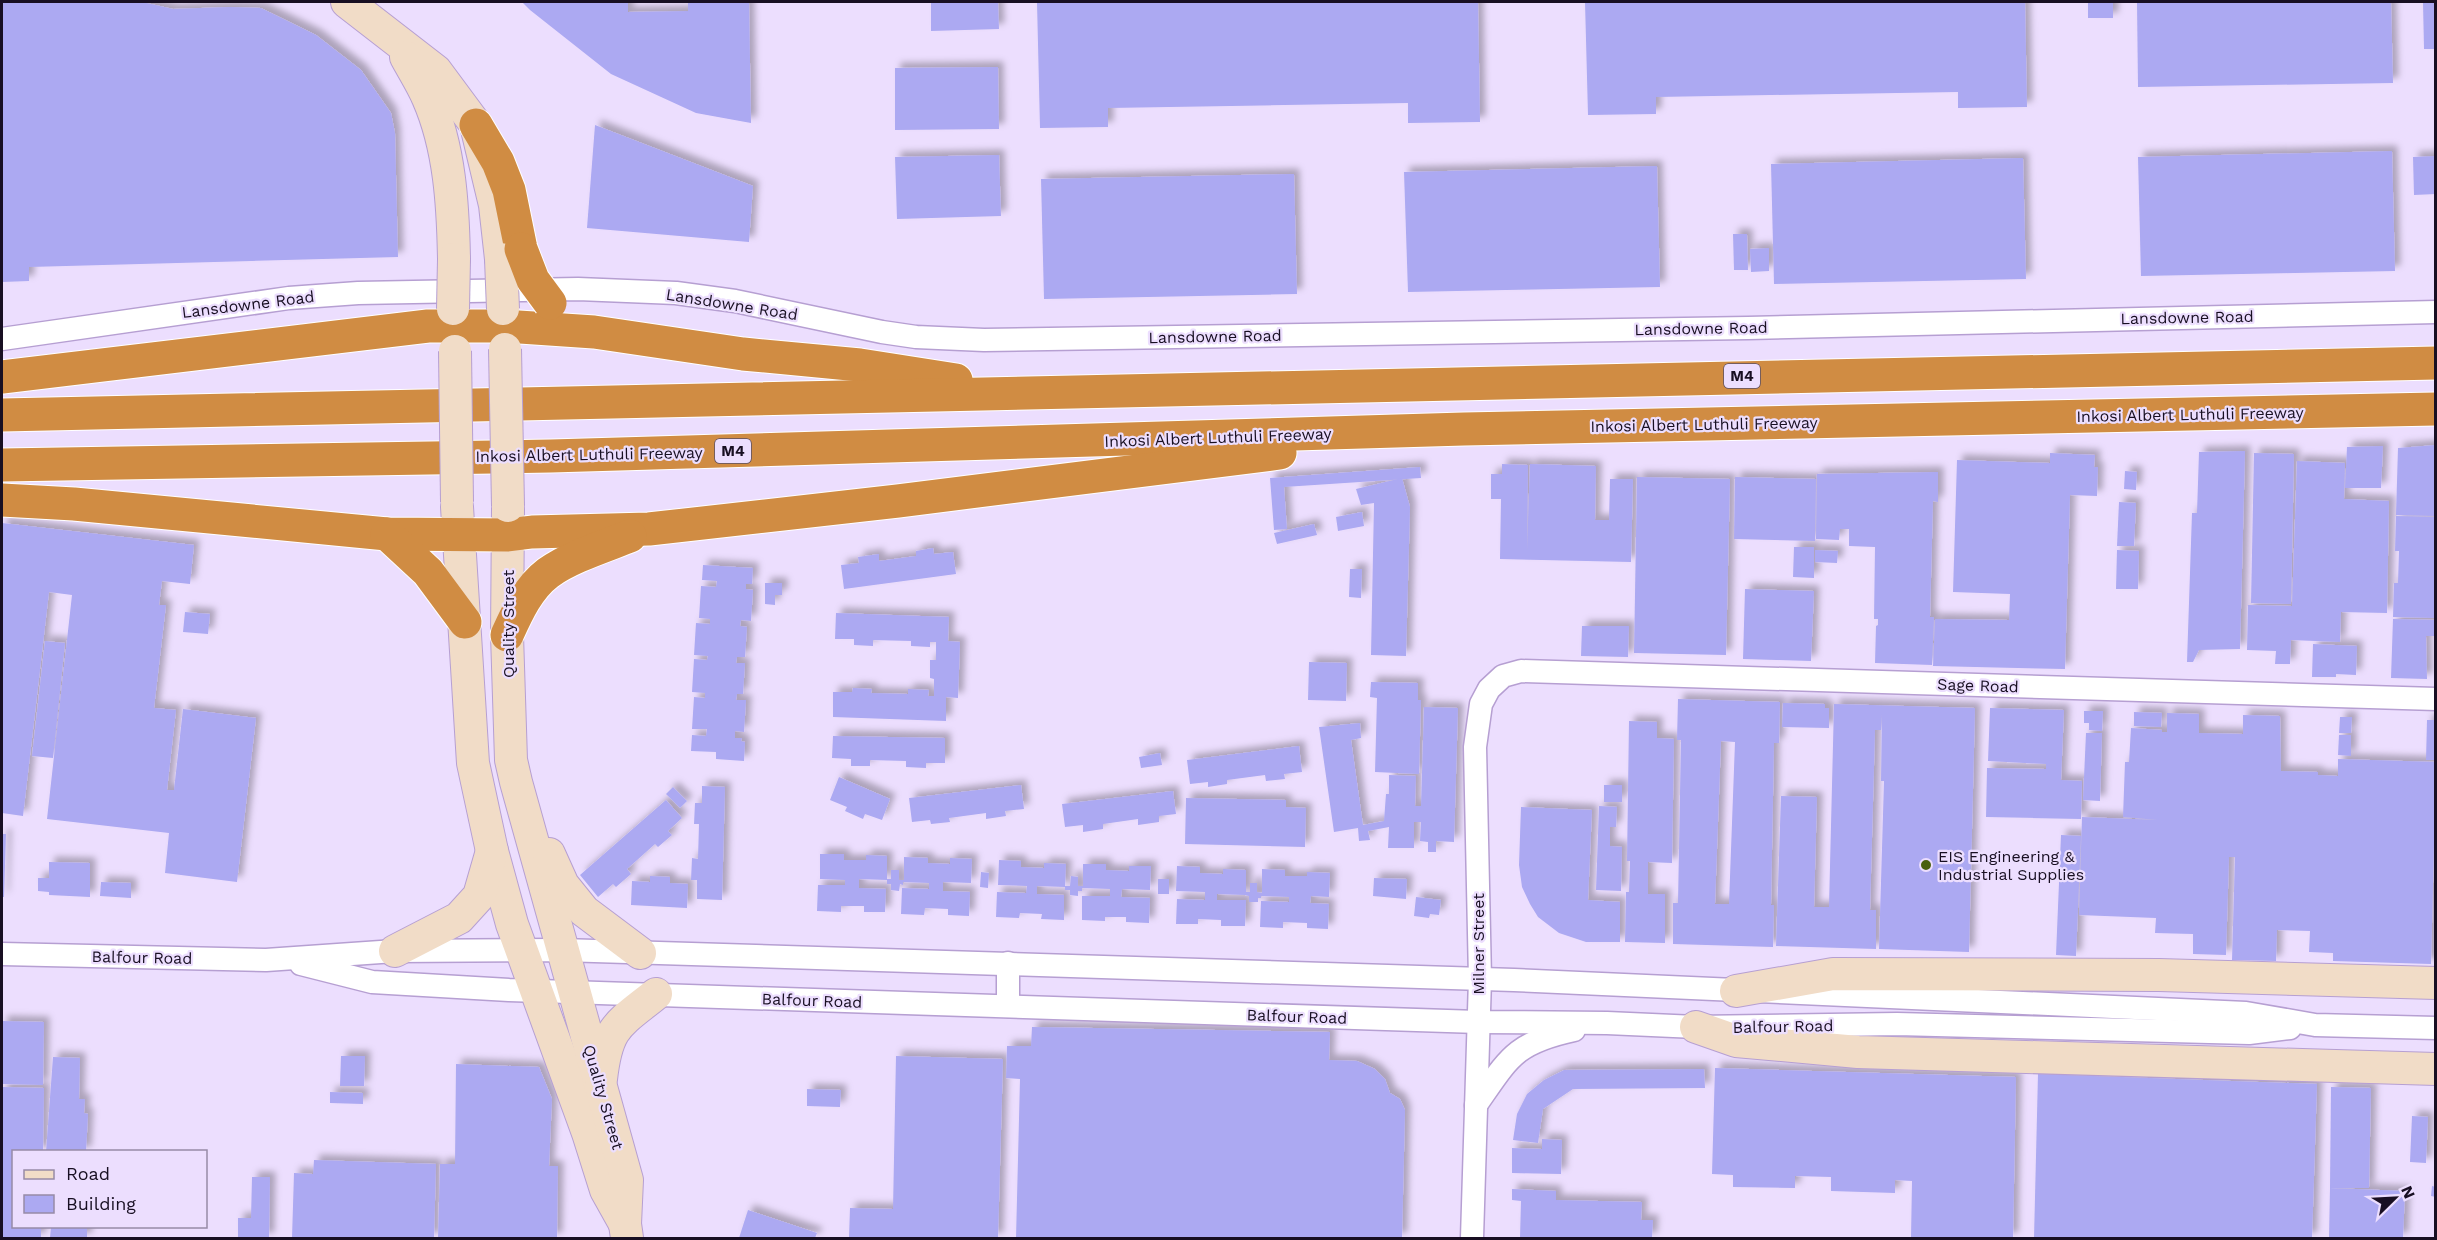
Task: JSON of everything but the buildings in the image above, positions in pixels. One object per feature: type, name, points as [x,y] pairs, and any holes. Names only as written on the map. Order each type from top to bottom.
[{"type":"highway","points":[[476,125],[498,162],[509,190],[511,254],[550,303],[594,332]]},
{"type":"highway","points":[[2,377],[428,326],[454,329],[504,328],[594,332],[743,354],[860,365],[1049,393]]},
{"type":"highway","name":"M4","points":[[2,415],[1049,393],[1883,372],[2436,363]]},
{"type":"highway","name":"Inkosi Albert Luthuli Freeway","points":[[2,465],[539,456],[1464,429],[2436,409]]},
{"type":"highway","points":[[2,500],[74,504],[387,534],[458,536],[508,521],[532,532],[649,529],[1158,469],[1464,429]]},
{"type":"highway","points":[[507,635],[523,602],[548,573],[581,556],[649,529]]},
{"type":"highway","points":[[387,534],[428,572],[465,622]]},
{"type":"street","name":"Quality Street","points":[[347,2],[436,71],[476,125]]},
{"type":"street","name":"Quality Street","points":[[398,43],[428,99],[445,153],[453,218],[458,536],[473,762],[492,850],[521,949],[588,1133],[606,1190],[626,1231]]},
{"type":"street","name":"Quality Street","points":[[511,254],[504,328],[508,521],[507,635],[511,760],[627,1180],[626,1231]]},
{"type":"street","name":"Lansdowne Road","points":[[2,339],[289,298],[358,293],[578,289],[676,293],[735,301],[882,332],[916,337],[984,340],[1760,327],[2436,312]]},
{"type":"street","name":"Sage Road","points":[[1521,671],[2436,699]]},
{"type":"street","name":"Milner Street","points":[[1472,1239],[1480,980],[1475,747],[1481,704],[1489,689],[1503,676],[1521,671]]},
{"type":"street","points":[[516,782],[563,885],[584,911],[640,953]]},
{"type":"street","points":[[395,951],[459,918],[479,896],[492,850]]},
{"type":"street","name":"Balfour Road","points":[[2,954],[282,960],[395,951],[521,949],[1008,963],[1480,980],[2246,1013],[2322,1025],[2436,1028]]},
{"type":"street","name":"Balfour Road","points":[[282,960],[372,982],[535,991],[1478,1023],[1607,1023],[1696,1027],[1897,1024],[2249,1033],[2322,1025]]},
{"type":"street","points":[[1008,963],[1008,1006]]},
{"type":"street","points":[[1736,992],[1833,974],[2159,975],[2436,983]]},
{"type":"street","points":[[600,1086],[604,1054],[610,1035],[621,1022],[656,994]]},
{"type":"street","points":[[1476,1105],[1510,1057],[1518,1050],[1559,1034],[1607,1023]]},
{"type":"street","points":[[1696,1027],[1736,1041],[1858,1052],[2436,1069]]},
{"type":"place","name":"EIS Engineering & Industrial Supplies","points":[[1926,865]]}]
